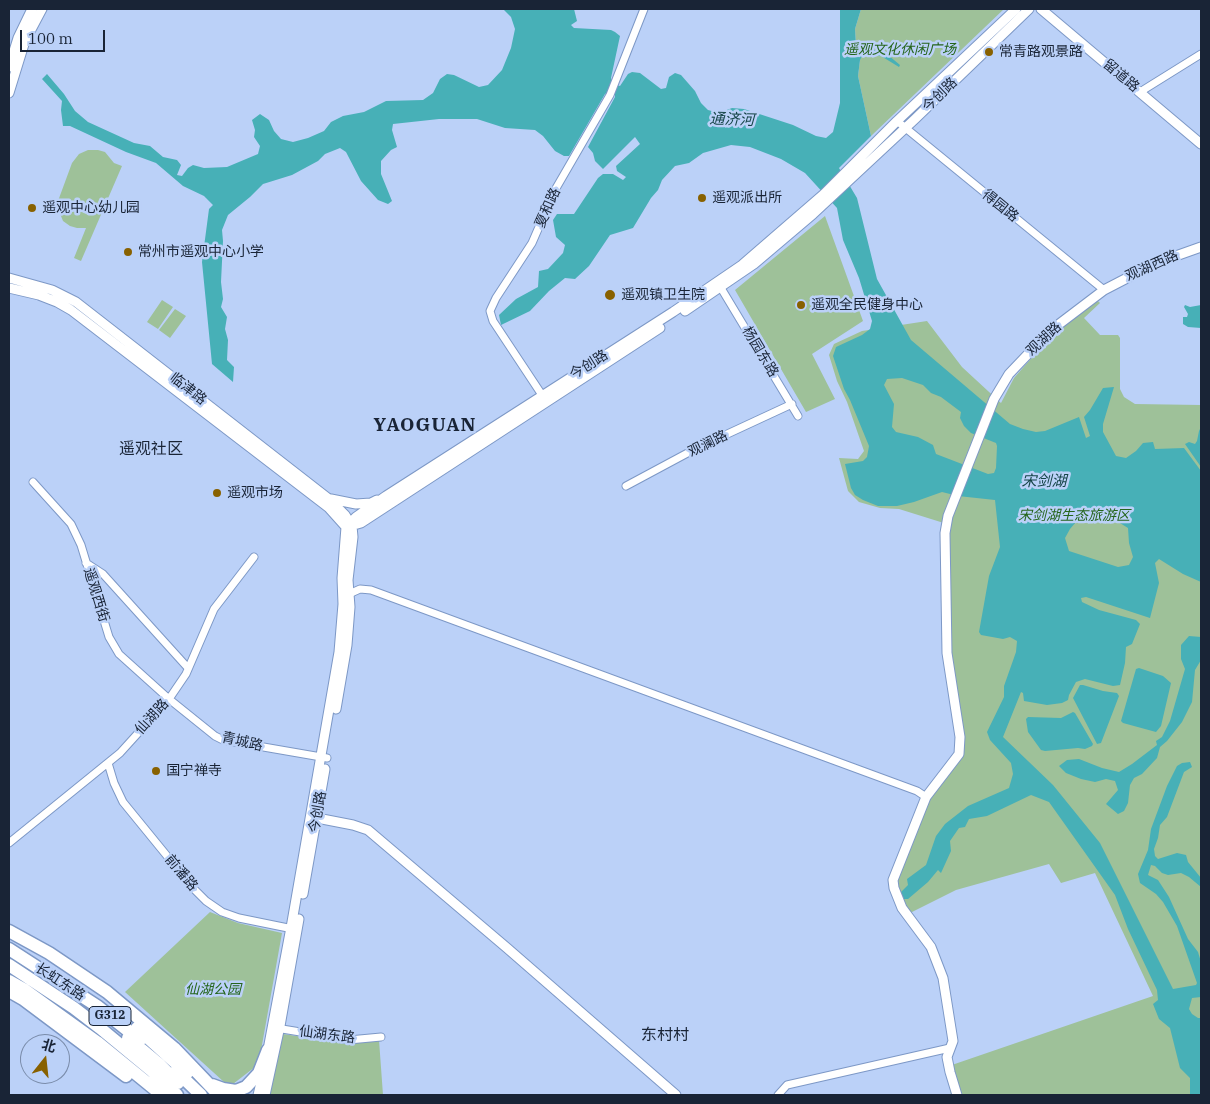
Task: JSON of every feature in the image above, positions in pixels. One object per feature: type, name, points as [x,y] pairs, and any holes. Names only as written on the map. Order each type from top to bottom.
[{"type":"highway","points":[[9,931],[49,953],[107,992],[174,1048],[209,1089],[236,1091],[246,1087],[259,1073],[268,1050]]},
{"type":"highway","points":[[9,936],[72,976],[209,1089],[220,1095]]},
{"type":"highway","name":"长虹东路","points":[[9,949],[97,1006],[170,1065],[201,1095]]},
{"type":"highway","points":[[9,955],[104,1018],[159,1064],[191,1095]]},
{"type":"highway","points":[[9,965],[93,1023],[152,1071],[176,1095]]},
{"type":"highway","name":"长虹东路","points":[[9,974],[70,1011],[97,1031],[172,1095]]},
{"type":"highway","points":[[9,981],[25,990],[97,1042],[162,1095]]},
{"type":"highway","points":[[9,991],[23,999],[151,1095]]},
{"type":"main road","points":[[9,67],[18,38],[32,9]]},
{"type":"main road","points":[[9,93],[25,42],[42,9]]},
{"type":"main road","name":"今创路","points":[[846,177],[897,121],[1016,9]]},
{"type":"main road","name":"今创路","points":[[846,177],[905,128],[1029,9]]},
{"type":"main road","name":"留道路","points":[[1041,9],[1201,144]]},
{"type":"main road","points":[[827,197],[846,177]]},
{"type":"main road","name":"今创路","points":[[349,525],[361,523],[721,288],[754,264],[827,197]]},
{"type":"main road","name":"今创路","points":[[294,930],[317,818],[339,652],[343,604],[342,578],[349,525],[386,496],[674,312],[742,265],[827,197]]},
{"type":"main road","name":"观湖西路","points":[[1104,290],[1156,263],[1201,247]]},
{"type":"main road","name":"临津路","points":[[9,278],[52,290],[76,302],[328,499],[346,514],[349,525]]},
{"type":"main road","name":"临津路","points":[[9,288],[39,295],[71,310],[349,525]]},
{"type":"main road","name":"观湖路","points":[[957,1095],[947,1057],[953,1041],[943,978],[932,947],[902,908],[894,888],[897,870],[926,797],[959,754],[960,746],[947,653],[945,533],[948,516],[994,399],[1009,374],[1050,331],[1104,290]]},
{"type":"main road","points":[[328,499],[356,504],[371,503],[386,496]]},
{"type":"main road","name":"今创路","points":[[265,1095],[324,758],[347,645],[348,580],[353,537],[349,525]]},
{"type":"main road","points":[[317,818],[368,830],[676,1095]]},
{"type":"main road","name":"今创路","points":[[258,1095],[268,1050],[276,1028]]},
{"type":"street","name":"夏和路","points":[[542,395],[490,312],[492,305],[532,243],[555,190],[610,95],[644,9]]},
{"type":"street","points":[[1140,92],[1201,54]]},
{"type":"street","name":"得园路","points":[[897,121],[1104,290]]},
{"type":"street","name":"杨园东路","points":[[721,288],[798,416]]},
{"type":"street","name":"观澜路","points":[[626,486],[695,449],[792,404]]},
{"type":"street","name":"遥观西街","points":[[32,482],[71,524],[81,545],[109,637],[119,654],[169,699]]},
{"type":"street","name":"仙湖路","points":[[9,843],[120,753],[169,699],[188,668],[214,609],[254,558]]},
{"type":"street","points":[[86,563],[103,574],[188,668]]},
{"type":"street","points":[[349,594],[360,589],[371,590],[881,777],[917,791],[926,797]]},
{"type":"street","name":"青城路","points":[[169,699],[215,736],[223,740],[324,758]]},
{"type":"street","name":"前潘路","points":[[108,763],[114,784],[123,802],[206,901],[222,912],[239,918],[294,930]]},
{"type":"street","name":"仙湖东路","points":[[276,1028],[349,1040],[381,1037]]},
{"type":"street","points":[[778,1095],[787,1085],[950,1048]]},
{"type":"green space","name":"遥观文化休闲广场","points":[[861,9],[1004,9],[871,136],[858,76],[860,60],[856,46],[855,29]]},
{"type":"green space","points":[[88,150],[105,152],[114,163],[122,166],[81,261],[74,258],[86,228],[70,226],[63,221],[58,201],[72,163],[79,154]]},
{"type":"green space","name":"遥观全民健身中心","points":[[825,216],[863,321],[812,354],[835,399],[806,412],[735,290]]},
{"type":"green space","name":"宋剑湖生态旅游区","points":[[1096,299],[1100,303],[1084,318],[1100,335],[1118,335],[1120,338],[1120,389],[1124,397],[1135,404],[1201,405],[1201,1095],[951,1095],[946,1067],[1153,996],[1095,873],[1061,883],[1049,864],[956,890],[910,913],[897,890],[898,875],[930,798],[963,755],[952,654],[947,524],[899,509],[880,508],[859,502],[848,491],[839,458],[858,459],[864,451],[829,355],[834,344],[862,331],[927,321],[962,367],[1001,403],[1014,378],[1035,354],[1057,331]]},
{"type":"green space","points":[[162,300],[173,307],[158,329],[147,322]]},
{"type":"green space","points":[[175,309],[186,316],[170,338],[159,330]]},
{"type":"green space","name":"仙湖公园","points":[[210,912],[238,923],[282,933],[260,1056],[255,1067],[233,1084],[224,1082],[125,992]]},
{"type":"green space","points":[[283,1034],[350,1044],[379,1040],[383,1095],[270,1095],[275,1062]]},
{"type":"water","points":[[503,9],[574,9],[577,21],[571,25],[574,28],[611,30],[620,36],[611,78],[612,82],[617,85],[620,86],[628,74],[632,72],[640,73],[661,89],[666,88],[669,77],[675,73],[681,75],[708,110],[719,113],[732,108],[744,109],[826,138],[833,132],[840,103],[840,9],[861,9],[855,29],[856,46],[866,42],[868,48],[888,55],[900,65],[899,67],[881,56],[867,54],[862,56],[858,76],[871,136],[839,168],[857,198],[877,279],[911,340],[1010,424],[1023,429],[1036,432],[1045,431],[1079,417],[1086,438],[1090,436],[1084,417],[1103,388],[1114,387],[1103,424],[1103,432],[1116,456],[1126,458],[1143,443],[1153,442],[1155,449],[1184,448],[1201,471],[1201,582],[1183,574],[1159,559],[1155,563],[1159,583],[1150,618],[1086,597],[1081,598],[1082,602],[1099,610],[1136,620],[1140,624],[1132,644],[1126,647],[1125,663],[1120,685],[1113,686],[1085,679],[1076,682],[1068,700],[1062,703],[1047,705],[1024,701],[1023,693],[1021,692],[1003,737],[1053,785],[1100,843],[1173,989],[1196,985],[1197,983],[1177,926],[1163,902],[1156,894],[1140,883],[1138,874],[1148,850],[1151,829],[1167,786],[1177,766],[1190,762],[1192,767],[1184,772],[1167,817],[1160,825],[1154,849],[1155,856],[1158,859],[1177,853],[1186,855],[1188,862],[1201,878],[1201,887],[1181,873],[1168,875],[1151,865],[1148,875],[1158,880],[1169,897],[1188,939],[1198,952],[1201,962],[1201,997],[1192,998],[1189,1009],[1192,1014],[1201,1018],[1201,1095],[1190,1095],[1190,1078],[1180,1068],[1170,1028],[1159,1019],[1153,1004],[1158,1000],[1157,990],[1128,929],[1115,895],[1049,802],[1031,795],[987,816],[969,819],[965,827],[959,828],[950,841],[951,851],[941,873],[938,870],[928,882],[908,899],[904,899],[901,892],[908,885],[907,879],[926,865],[936,836],[945,824],[968,806],[1009,788],[1013,774],[1011,763],[990,740],[987,732],[1004,697],[1004,686],[1016,652],[1017,641],[1010,637],[1003,639],[981,635],[979,632],[989,576],[1000,547],[995,500],[958,496],[942,492],[897,506],[878,506],[855,495],[851,488],[845,464],[863,461],[867,457],[869,446],[844,389],[833,356],[836,347],[862,335],[870,329],[872,321],[859,278],[843,240],[837,208],[805,173],[781,159],[750,147],[731,145],[703,153],[689,163],[675,166],[662,180],[658,190],[633,228],[610,235],[589,266],[575,279],[565,278],[549,291],[530,311],[501,325],[499,315],[516,299],[538,287],[539,271],[548,269],[563,253],[565,245],[556,237],[553,220],[557,214],[574,214],[598,178],[603,174],[613,174],[623,180],[626,177],[617,171],[616,166],[640,144],[635,137],[603,169],[595,161],[593,153],[588,147],[615,94],[610,91],[605,94],[569,156],[564,156],[555,151],[543,136],[535,130],[505,128],[477,119],[439,119],[393,124],[392,130],[397,147],[391,150],[381,161],[381,174],[392,201],[388,204],[378,200],[361,181],[346,152],[340,148],[325,154],[318,161],[292,175],[263,184],[228,215],[222,230],[221,282],[223,299],[221,307],[227,317],[225,329],[228,340],[227,360],[234,367],[233,382],[212,364],[202,262],[209,209],[213,205],[204,196],[183,186],[156,163],[126,152],[70,126],[63,126],[62,101],[42,79],[47,74],[75,111],[88,122],[134,143],[150,146],[163,157],[177,160],[181,165],[177,175],[182,176],[193,165],[204,168],[227,167],[258,154],[260,146],[254,137],[255,130],[252,120],[260,114],[269,120],[274,131],[281,139],[293,142],[324,131],[331,122],[343,116],[364,112],[386,101],[423,100],[433,93],[440,79],[447,74],[454,75],[479,87],[488,85],[502,70],[511,48],[515,29],[511,17]],"holes":[[[902,378],[923,385],[931,393],[941,397],[961,412],[960,418],[964,426],[971,433],[996,443],[996,468],[994,473],[988,474],[936,454],[933,445],[918,437],[896,432],[892,427],[894,404],[884,385],[887,379]],[[1094,512],[1107,515],[1128,528],[1129,543],[1133,557],[1129,565],[1118,567],[1069,551],[1065,538],[1070,529],[1081,516]]]},
{"type":"water","points":[[1185,305],[1190,307],[1201,305],[1201,328],[1188,327],[1183,324],[1183,317],[1187,317],[1188,314],[1184,307]]},
{"type":"water","points":[[1201,427],[1201,467],[1185,444],[1189,442],[1195,444]]},
{"type":"water","points":[[1189,636],[1201,637],[1201,660],[1195,670],[1192,702],[1182,722],[1160,747],[1157,758],[1142,774],[1134,778],[1130,785],[1128,803],[1124,811],[1118,814],[1106,804],[1118,790],[1115,781],[1106,779],[1095,782],[1081,779],[1066,773],[1059,766],[1067,760],[1079,759],[1119,772],[1157,745],[1156,741],[1162,737],[1170,721],[1185,669],[1181,659],[1181,645]]},
{"type":"water","points":[[1139,668],[1163,676],[1171,683],[1161,726],[1156,732],[1121,721],[1136,669]]},
{"type":"water","points":[[1080,685],[1117,693],[1119,696],[1101,743],[1097,744],[1073,698]]},
{"type":"water","points":[[1073,712],[1093,744],[1092,746],[1085,749],[1041,750],[1028,732],[1026,719],[1028,717],[1061,718]]},
{"type":"place","name":"常青路观景路","points":[[989,52]]},
{"type":"place","name":"遥观派出所","points":[[702,198]]},
{"type":"place","name":"遥观中心幼儿园","points":[[32,208]]},
{"type":"place","name":"常州市遥观中心小学","points":[[128,252]]},
{"type":"place","name":"遥观镇卫生院","points":[[610,295]]},
{"type":"place","name":"遥观全民健身中心","points":[[801,305]]},
{"type":"place","name":"遥观市场","points":[[217,493]]},
{"type":"place","name":"国宁禅寺","points":[[156,771]]},
{"type":"district","name":"YAOGUAN","points":[[425,426]]},
{"type":"district","name":"遥观社区","points":[[151,449]]},
{"type":"district","name":"东村村","points":[[665,1035]]},
{"type":"water label","name":"通济河","points":[[732,120]]},
{"type":"water label","name":"宋剑湖","points":[[1044,482]]}]
